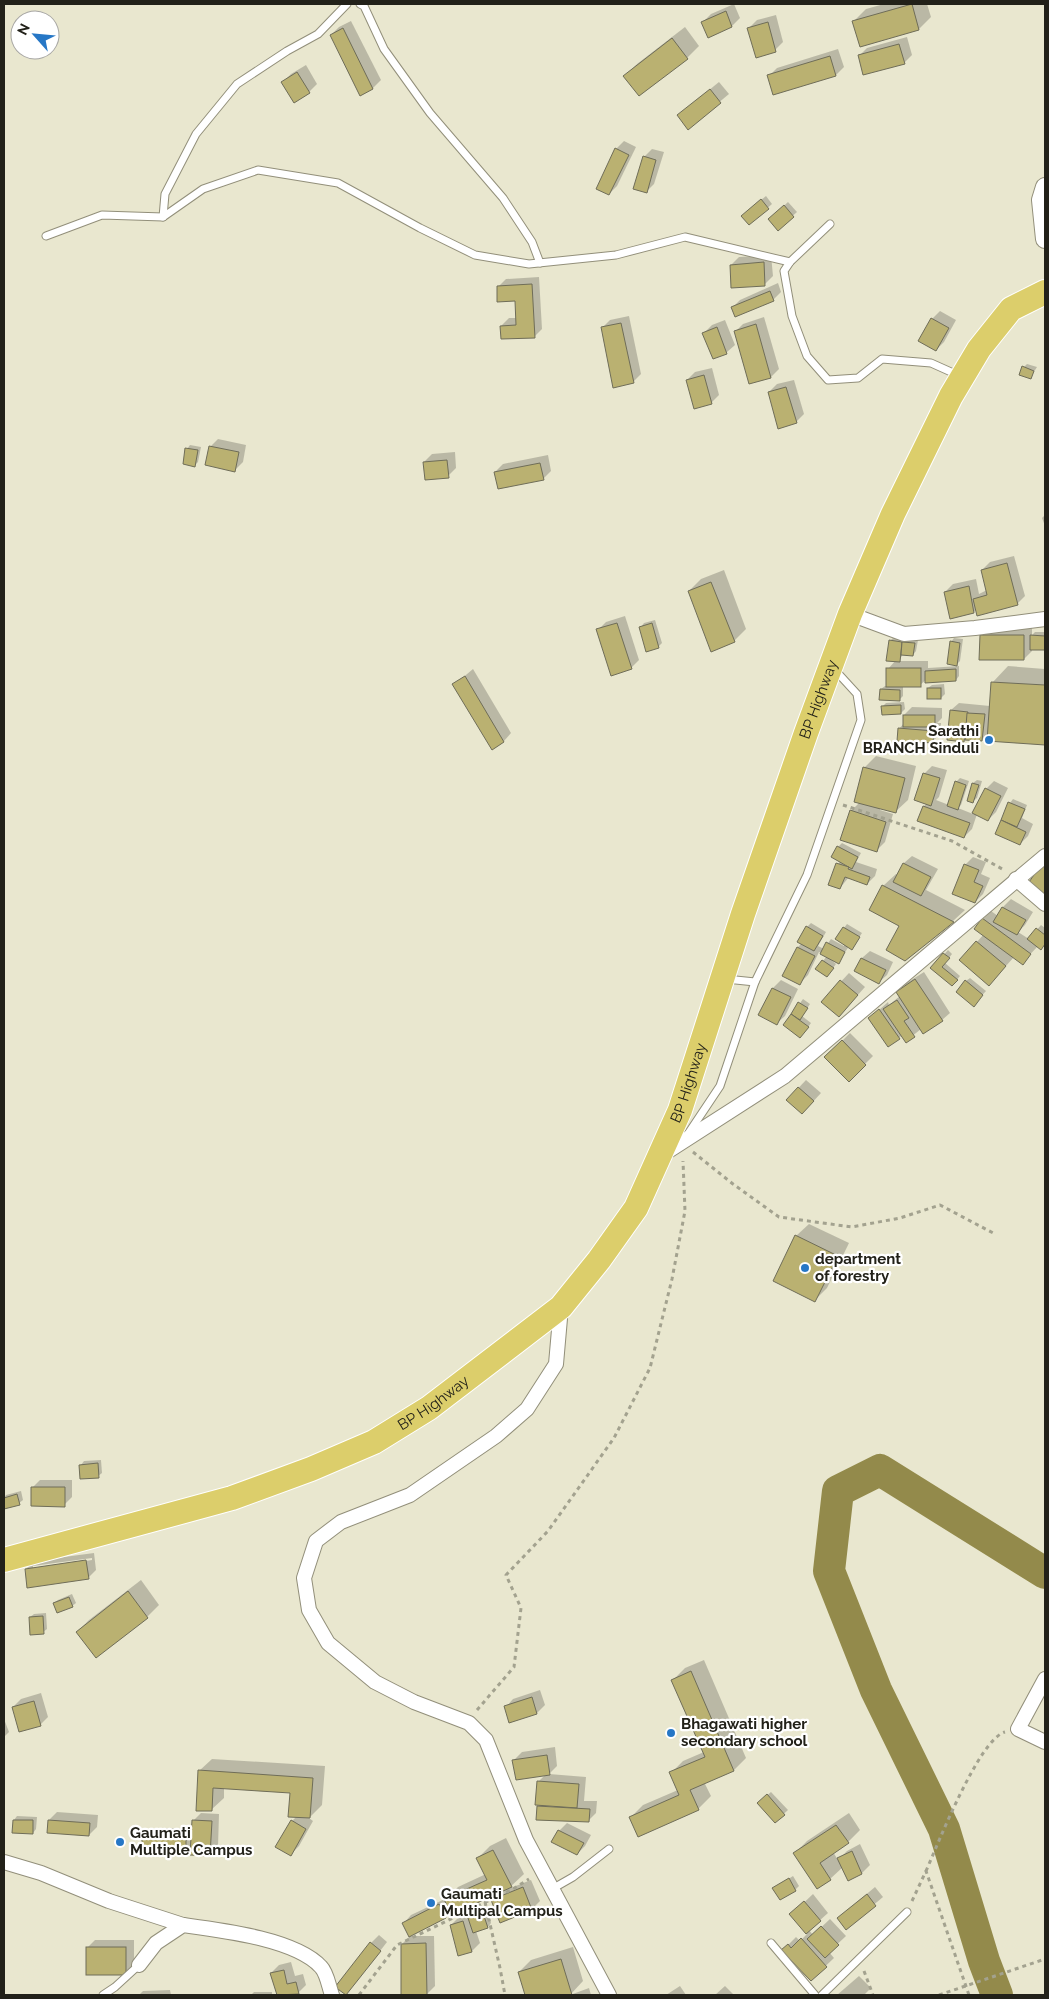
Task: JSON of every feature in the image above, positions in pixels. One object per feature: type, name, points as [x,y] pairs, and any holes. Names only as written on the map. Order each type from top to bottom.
[{"type":"highway","name":"BP Highway","points":[[4,1560],[232,1498],[312,1469],[374,1442],[429,1408],[561,1307],[599,1260],[636,1208],[680,1110],[743,914],[831,665],[850,614],[893,514],[951,396],[979,349],[1011,309],[1045,292]]},
{"type":"street","points":[[1045,188],[1041,200],[1045,240]]},
{"type":"street","points":[[850,614],[904,634],[1045,619]]},
{"type":"street","points":[[659,1157],[682,1144],[785,1076],[1045,856]]},
{"type":"street","points":[[1016,879],[1045,904]]},
{"type":"street","points":[[561,1307],[556,1364],[527,1409],[496,1436],[410,1495],[341,1522],[316,1541],[304,1578],[309,1610],[328,1643],[375,1682],[414,1702],[469,1723],[486,1740],[526,1840],[610,1995]]},
{"type":"street","points":[[1045,1679],[1018,1729],[1045,1742]]},
{"type":"street","points":[[4,1862],[41,1873],[109,1901],[183,1924],[250,1935],[308,1955],[323,1968],[332,1995]]},
{"type":"street","points":[[139,1965],[156,1943],[183,1924]]},
{"type":"lane","points":[[163,216],[166,194],[196,134],[237,84],[287,51],[318,34],[347,4]]},
{"type":"lane","points":[[360,4],[364,6],[384,49],[430,114],[503,198],[532,242],[540,263]]},
{"type":"lane","points":[[46,236],[102,215],[163,216],[203,189],[258,170],[338,183],[420,228],[475,255],[529,264],[616,255],[686,237],[790,262]]},
{"type":"lane","points":[[830,224],[790,262],[784,271],[792,316],[807,356],[828,380],[858,378],[882,359],[931,363],[962,377]]},
{"type":"lane","points":[[682,1144],[720,1086],[755,982],[807,875],[860,720],[857,694],[831,665]]},
{"type":"lane","points":[[723,979],[755,982]]},
{"type":"lane","points":[[552,1889],[573,1877],[609,1849]]},
{"type":"lane","points":[[822,1995],[907,1912]]},
{"type":"lane","points":[[770,1943],[815,1995]]},
{"type":"lane","points":[[103,1995],[115,1988],[139,1965]]},
{"type":"path","points":[[831,801],[952,841],[1016,879]]},
{"type":"path","points":[[682,1144],[779,1217],[852,1227],[900,1218],[940,1205],[995,1234]]},
{"type":"path","points":[[469,1723],[481,1705],[514,1667],[520,1608],[506,1575],[548,1531],[614,1438],[650,1368],[672,1279],[684,1211],[682,1144]]},
{"type":"path","points":[[907,1912],[944,1829],[983,1751],[1000,1734],[1018,1729]]},
{"type":"path","points":[[359,1995],[397,1945],[513,1889],[542,1870]]},
{"type":"path","points":[[926,1872],[969,1995]]},
{"type":"path","points":[[485,1902],[505,1995]]},
{"type":"path","points":[[859,1958],[873,1995]]},
{"type":"path","points":[[939,1995],[1045,1959]]},
{"type":"building","points":[[912,4],[919,30],[860,47],[852,21]]},
{"type":"building","points":[[726,11],[732,27],[708,38],[701,22]]},
{"type":"building","points":[[768,22],[776,52],[756,58],[747,28]]},
{"type":"building","points":[[343,28],[373,89],[360,96],[330,35]]},
{"type":"building","points":[[672,38],[688,59],[639,96],[623,76]]},
{"type":"building","points":[[899,44],[905,64],[863,75],[858,55]]},
{"type":"building","points":[[830,56],[836,76],[773,95],[767,75]]},
{"type":"building","points":[[297,72],[310,93],[294,103],[281,82]]},
{"type":"building","points":[[710,89],[721,103],[688,130],[677,115]]},
{"type":"building","points":[[615,148],[629,155],[609,195],[596,189]]},
{"type":"building","points":[[643,156],[656,160],[647,193],[633,189]]},
{"type":"building","points":[[761,199],[769,209],[749,225],[741,216]]},
{"type":"building","points":[[784,205],[794,217],[778,231],[768,219]]},
{"type":"building","points":[[764,262],[765,286],[731,288],[730,265]]},
{"type":"building","points":[[532,284],[535,338],[501,339],[500,326],[516,325],[515,301],[497,302],[497,286]]},
{"type":"building","points":[[770,291],[774,301],[735,317],[731,307]]},
{"type":"building","points":[[931,318],[949,328],[936,351],[918,341]]},
{"type":"building","points":[[621,323],[634,383],[613,388],[601,327]]},
{"type":"building","points":[[756,324],[771,378],[749,384],[734,331]]},
{"type":"building","points":[[717,327],[727,354],[713,359],[702,333]]},
{"type":"building","points":[[1022,366],[1034,371],[1031,379],[1019,375]]},
{"type":"building","points":[[704,375],[712,404],[694,409],[686,380]]},
{"type":"building","points":[[786,387],[797,423],[778,429],[768,392]]},
{"type":"building","points":[[209,446],[239,452],[235,472],[205,465]]},
{"type":"building","points":[[185,448],[198,450],[195,467],[183,464]]},
{"type":"building","points":[[447,460],[449,478],[425,480],[423,462]]},
{"type":"building","points":[[540,463],[544,480],[498,489],[494,472]]},
{"type":"building","points":[[1007,563],[1018,605],[977,616],[973,599],[987,595],[981,570]]},
{"type":"building","points":[[711,582],[735,642],[711,652],[688,591]]},
{"type":"building","points":[[969,586],[974,613],[950,619],[944,592]]},
{"type":"building","points":[[617,623],[632,669],[611,676],[596,629]]},
{"type":"building","points":[[652,623],[659,648],[646,652],[639,627]]},
{"type":"building","points":[[980,635],[1024,635],[1024,660],[979,660]]},
{"type":"building","points":[[1030,635],[1045,636],[1045,650],[1030,650]]},
{"type":"building","points":[[889,640],[902,642],[900,662],[886,661]]},
{"type":"building","points":[[950,641],[960,643],[957,666],[947,664]]},
{"type":"building","points":[[902,642],[915,643],[913,656],[901,655]]},
{"type":"building","points":[[886,668],[921,668],[921,687],[886,687]]},
{"type":"building","points":[[956,669],[956,681],[925,683],[925,671]]},
{"type":"building","points":[[465,676],[504,742],[492,750],[452,684]]},
{"type":"building","points":[[991,682],[1045,685],[1045,745],[987,741]]},
{"type":"building","points":[[927,688],[941,688],[941,699],[927,699]]},
{"type":"building","points":[[880,689],[900,690],[900,701],[879,700]]},
{"type":"building","points":[[901,705],[901,714],[882,715],[881,706]]},
{"type":"building","points":[[950,710],[968,712],[964,742],[947,740]]},
{"type":"building","points":[[967,713],[985,714],[982,741],[965,740]]},
{"type":"building","points":[[903,715],[935,715],[935,727],[903,727]]},
{"type":"building","points":[[898,728],[934,731],[933,743],[897,741]]},
{"type":"building","points":[[863,767],[905,778],[896,813],[854,802]]},
{"type":"building","points":[[923,773],[940,778],[931,806],[914,800]]},
{"type":"building","points":[[955,781],[966,785],[958,810],[947,806]]},
{"type":"building","points":[[972,783],[979,785],[973,803],[967,801]]},
{"type":"building","points":[[985,788],[1001,796],[988,821],[972,813]]},
{"type":"building","points":[[1008,802],[1025,809],[1017,827],[1001,820]]},
{"type":"building","points":[[923,806],[970,823],[964,838],[917,821]]},
{"type":"building","points":[[850,810],[886,822],[877,852],[840,840]]},
{"type":"building","points":[[1001,820],[1026,832],[1020,845],[995,834]]},
{"type":"building","points":[[837,846],[858,857],[852,869],[831,857]]},
{"type":"building","points":[[1045,859],[1045,897],[1027,885]]},
{"type":"building","points":[[836,863],[870,877],[867,885],[845,877],[840,889],[828,885]]},
{"type":"building","points":[[903,863],[931,877],[921,896],[893,882]]},
{"type":"building","points":[[964,864],[979,870],[974,882],[983,886],[975,903],[952,894]]},
{"type":"building","points":[[882,885],[954,922],[905,961],[886,950],[899,926],[869,910]]},
{"type":"building","points":[[1002,907],[1026,920],[1017,935],[993,922]]},
{"type":"building","points":[[982,918],[1031,954],[1023,965],[974,929]]},
{"type":"building","points":[[806,926],[823,936],[814,951],[797,942]]},
{"type":"building","points":[[843,927],[860,937],[852,950],[835,939]]},
{"type":"building","points":[[1036,928],[1045,935],[1045,944],[1041,950],[1027,939]]},
{"type":"building","points":[[976,941],[1006,966],[989,986],[959,960]]},
{"type":"building","points":[[826,942],[845,952],[839,964],[820,954]]},
{"type":"building","points":[[797,947],[815,956],[800,985],[782,976]]},
{"type":"building","points":[[943,953],[950,958],[942,967],[958,980],[952,986],[930,968]]},
{"type":"building","points":[[861,958],[886,970],[879,984],[854,971]]},
{"type":"building","points":[[822,960],[834,968],[827,977],[815,969]]},
{"type":"building","points":[[915,979],[943,1021],[923,1034],[896,992]]},
{"type":"building","points":[[840,980],[858,995],[839,1017],[821,1002]]},
{"type":"building","points":[[965,980],[983,995],[974,1007],[956,992]]},
{"type":"building","points":[[772,988],[791,997],[777,1025],[758,1015]]},
{"type":"building","points":[[897,1000],[909,1018],[904,1021],[915,1037],[906,1043],[883,1009]]},
{"type":"building","points":[[798,1002],[808,1008],[800,1020],[791,1014]]},
{"type":"building","points":[[879,1009],[900,1039],[888,1047],[868,1018]]},
{"type":"building","points":[[791,1014],[809,1027],[800,1038],[783,1025]]},
{"type":"building","points":[[842,1040],[866,1065],[849,1082],[824,1057]]},
{"type":"building","points":[[798,1087],[814,1101],[802,1114],[786,1100]]},
{"type":"building","name":"department of forestry","points":[[795,1235],[838,1256],[815,1302],[773,1281]]},
{"type":"building","points":[[98,1463],[99,1478],[80,1479],[79,1465]]},
{"type":"building","points":[[31,1487],[65,1487],[65,1507],[31,1506]]},
{"type":"building","points":[[17,1494],[20,1505],[4,1509],[4,1498]]},
{"type":"building","points":[[86,1560],[89,1579],[27,1588],[25,1569]]},
{"type":"building","points":[[128,1591],[148,1618],[96,1658],[76,1632]]},
{"type":"building","points":[[69,1597],[73,1607],[57,1613],[53,1603]]},
{"type":"building","points":[[43,1616],[44,1634],[30,1635],[29,1617]]},
{"type":"building","points":[[691,1671],[734,1771],[690,1790],[699,1810],[638,1837],[629,1817],[679,1795],[669,1772],[705,1757],[671,1680]]},
{"type":"building","points":[[532,1697],[537,1714],[509,1723],[504,1706]]},
{"type":"building","points":[[34,1701],[41,1726],[19,1732],[12,1707]]},
{"type":"building","points":[[547,1755],[550,1775],[516,1780],[512,1760]]},
{"type":"building","points":[[198,1770],[313,1778],[310,1818],[288,1817],[290,1793],[213,1788],[212,1811],[196,1811]]},
{"type":"building","points":[[537,1781],[579,1784],[577,1808],[535,1805]]},
{"type":"building","points":[[767,1794],[785,1815],[775,1823],[757,1803]]},
{"type":"building","points":[[537,1806],[590,1809],[589,1822],[536,1820]]},
{"type":"building","points":[[13,1820],[33,1820],[33,1834],[12,1833]]},
{"type":"building","points":[[48,1820],[90,1823],[89,1836],[47,1833]]},
{"type":"building","points":[[192,1820],[212,1821],[210,1856],[190,1855]]},
{"type":"building","points":[[291,1820],[306,1829],[291,1856],[275,1847]]},
{"type":"building","points":[[836,1825],[849,1843],[820,1863],[831,1880],[817,1889],[793,1853]]},
{"type":"building","points":[[558,1830],[584,1843],[577,1855],[551,1842]]},
{"type":"building","points":[[142,1835],[186,1835],[186,1855],[142,1855]]},
{"type":"building","points":[[493,1850],[512,1887],[451,1915],[444,1899],[487,1880],[476,1858]]},
{"type":"building","points":[[852,1851],[862,1874],[848,1881],[837,1858]]},
{"type":"building","points":[[789,1878],[796,1891],[780,1900],[772,1888]]},
{"type":"building","points":[[523,1887],[532,1910],[500,1923],[491,1900]]},
{"type":"building","points":[[867,1894],[876,1906],[846,1930],[837,1918]]},
{"type":"building","points":[[804,1901],[821,1921],[806,1934],[789,1914]]},
{"type":"building","points":[[439,1904],[446,1918],[409,1937],[402,1923]]},
{"type":"building","points":[[482,1910],[488,1928],[473,1933],[467,1915]]},
{"type":"building","points":[[463,1921],[472,1952],[458,1956],[450,1925]]},
{"type":"building","points":[[821,1926],[839,1945],[825,1958],[807,1939]]},
{"type":"building","points":[[801,1938],[827,1967],[811,1981],[781,1950],[788,1944],[791,1948]]},
{"type":"building","points":[[370,1942],[381,1951],[346,1995],[335,1987]]},
{"type":"building","points":[[426,1943],[427,1995],[401,1995],[401,1944]]},
{"type":"building","points":[[86,1947],[126,1947],[126,1975],[86,1975]]},
{"type":"building","points":[[561,1959],[572,1995],[525,1995],[518,1972]]},
{"type":"building","points":[[284,1970],[287,1984],[296,1982],[299,1994],[277,1995],[270,1973]]},
{"type":"waterway","points":[[997,1995],[984,1961],[944,1829],[876,1690],[829,1571],[838,1491],[880,1470],[1045,1573]]},
{"type":"place","name":"Sarathi BRANCH Sinduli","points":[[989,740]]},
{"type":"place","name":"department of forestry","points":[[805,1268]]},
{"type":"place","name":"Bhagawati higher secondary school","points":[[671,1733]]},
{"type":"place","name":"Gaumati Multiple Campus","points":[[120,1842]]},
{"type":"place","name":"Gaumati Multipal Campus","points":[[431,1903]]}]
